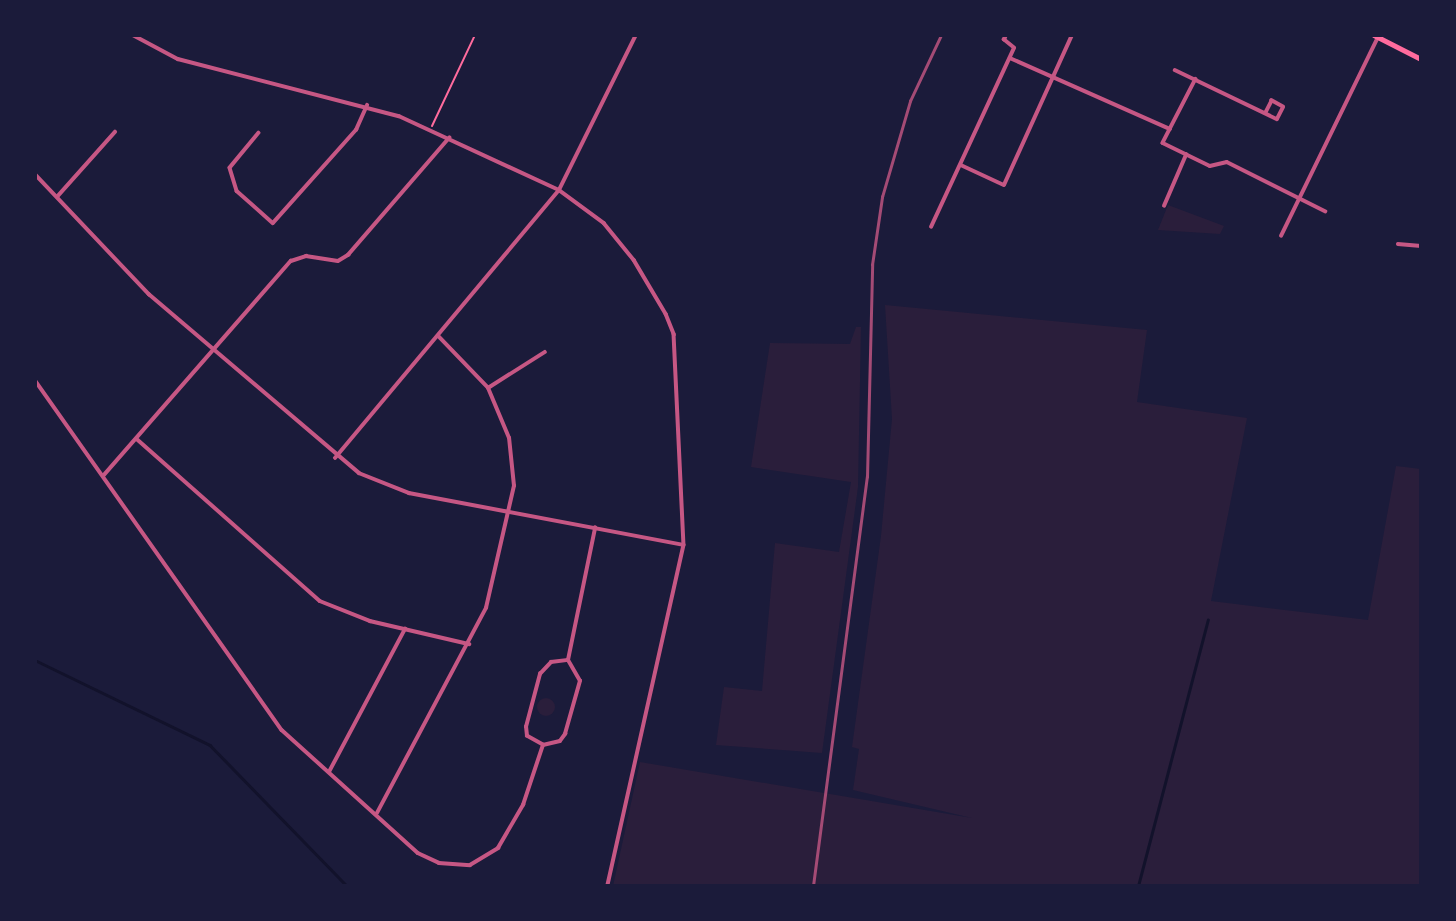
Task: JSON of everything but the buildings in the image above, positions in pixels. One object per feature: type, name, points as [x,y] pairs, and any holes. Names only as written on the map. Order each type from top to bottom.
[{"type":"main road","points":[[1376,36],[1421,59]]},
{"type":"street","points":[[134,35],[177,60],[367,105],[449,138],[559,190],[604,223],[634,260],[674,334],[684,545],[608,886]]},
{"type":"street","points":[[335,458],[439,337],[559,190],[636,35]]},
{"type":"street","points":[[931,227],[1014,48],[1004,40],[1006,35]]},
{"type":"street","points":[[961,165],[1004,185],[1072,35]]},
{"type":"street","points":[[1281,236],[1376,36]]},
{"type":"street","points":[[1010,58],[1170,129]]},
{"type":"street","points":[[1175,69],[1277,119],[1283,107],[1272,101],[1266,113]]},
{"type":"street","points":[[1196,79],[1163,143],[1210,166],[1227,162],[1325,211]]},
{"type":"street","points":[[259,133],[230,168],[237,191],[273,223],[356,130],[367,105]]},
{"type":"street","points":[[57,197],[115,132]]},
{"type":"street","points":[[104,476],[291,261],[306,256],[338,261],[348,255],[449,138]]},
{"type":"street","points":[[1164,206],[1186,155]]},
{"type":"street","points":[[35,174],[149,294],[211,352],[335,458],[359,473],[409,493],[684,545]]},
{"type":"street","points":[[1398,244],[1421,246]]},
{"type":"street","points":[[377,813],[470,644],[486,608],[511,511],[514,486],[509,438],[488,388],[439,337]]},
{"type":"street","points":[[488,388],[545,352]]},
{"type":"street","points":[[35,380],[282,730],[377,813],[418,853],[454,866],[470,865],[498,848],[511,830],[543,746]]},
{"type":"street","points":[[137,439],[320,601],[345,613],[470,644]]},
{"type":"street","points":[[568,660],[551,662],[540,674],[526,727],[527,736],[543,746],[560,741],[565,734],[580,681],[568,660],[595,528]]},
{"type":"street","points":[[330,772],[405,629]]},
{"type":"path","points":[[430,130],[475,35]]},
{"type":"shaded area","points":[[1168,205],[1224,226],[1220,234],[1158,230]]},
{"type":"shaded area","points":[[885,305],[1147,330],[1137,402],[1247,418],[1211,601],[1368,620],[1396,466],[1421,469],[1421,886],[613,886],[640,762],[972,818],[853,790],[859,749],[852,747],[881,536],[892,419]]},
{"type":"shaded area","points":[[856,327],[861,327],[858,487],[822,753],[716,745],[724,687],[762,691],[775,543],[839,552],[851,482],[751,467],[770,343],[850,344]]},
{"type":"shaded area","points":[[546,698],[552,701],[555,707],[552,713],[546,716],[540,713],[537,707],[540,701]]},
{"type":"waterway","points":[[1138,886],[1208,620]]},
{"type":"waterway","points":[[35,660],[210,745],[347,886]]},
{"type":"railway","points":[[813,886],[867,477],[872,265],[882,197],[910,101],[941,35]]}]
